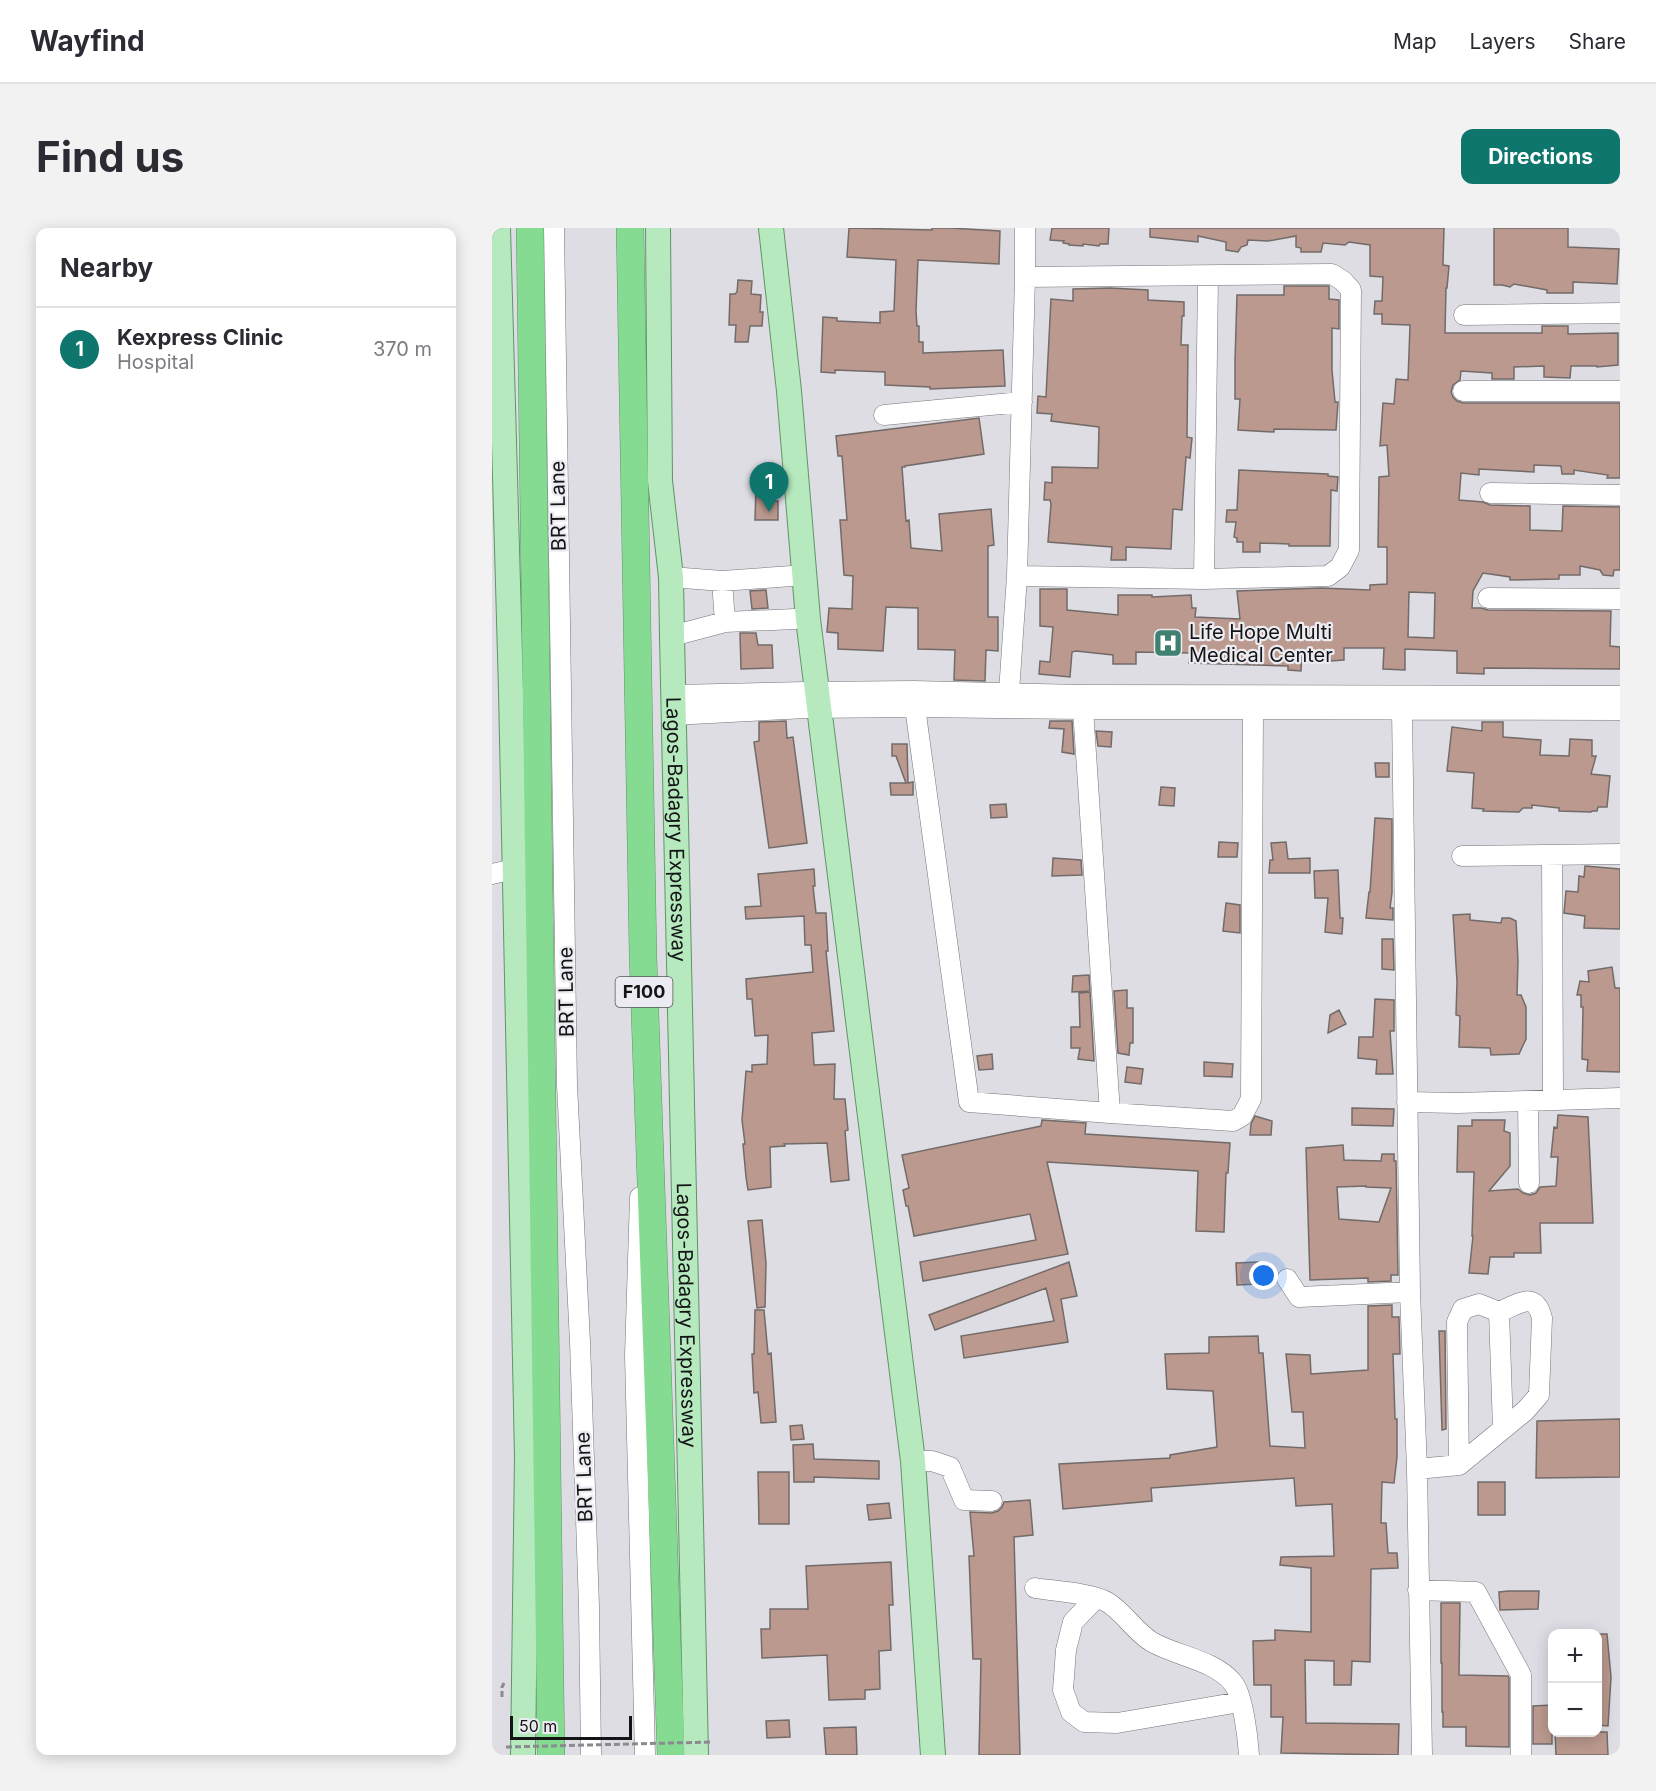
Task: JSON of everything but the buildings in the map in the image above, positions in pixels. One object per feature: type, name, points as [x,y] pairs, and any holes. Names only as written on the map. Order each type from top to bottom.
[{"type":"highway","points":[[530,228],[551,1755]]},
{"type":"highway","name":"Lagos-Badagry Expressway","points":[[629,228],[644,979],[671,1755]]},
{"type":"main road","points":[[498,228],[503,871],[527,1457],[515,1751]]},
{"type":"main road","name":"Lagos-Badagry Expressway","points":[[658,228],[660,481],[670,577],[704,1749]]},
{"type":"main road","points":[[760,228],[777,393],[795,619],[812,700],[913,1461],[933,1755]]},
{"type":"main road","points":[[771,228],[789,392],[808,619],[812,700],[866,1204],[901,1463],[918,1755]]},
{"type":"street","name":"BRT Lane","points":[[554,228],[567,1085],[580,1342],[589,1607],[591,1755]]},
{"type":"street","points":[[629,228],[641,1058],[641,1155],[635,1356],[645,1755]]},
{"type":"street","points":[[1009,692],[1017,576],[1025,228]]},
{"type":"street","points":[[1017,576],[1204,579],[1328,576],[1340,567],[1348,550],[1351,290],[1343,280],[1332,274],[1025,277]]},
{"type":"street","points":[[1204,579],[1208,276]]},
{"type":"street","points":[[1464,315],[1620,313]]},
{"type":"street","points":[[1463,392],[1620,391]]},
{"type":"street","points":[[884,415],[1022,402]]},
{"type":"street","points":[[1490,493],[1620,495]]},
{"type":"street","points":[[670,577],[722,580],[792,576]]},
{"type":"street","points":[[722,580],[725,622]]},
{"type":"street","points":[[1488,598],[1620,598]]},
{"type":"street","points":[[672,636],[725,622],[795,619]]},
{"type":"street","points":[[674,705],[1009,692],[1082,695],[1620,696]]},
{"type":"street","points":[[812,700],[915,707],[1620,710]]},
{"type":"street","points":[[915,707],[969,1102],[1233,1121],[1242,1116],[1251,1099],[1253,709]]},
{"type":"street","points":[[1083,709],[1110,1113]]},
{"type":"street","points":[[1402,709],[1410,1292],[1417,1469],[1422,1755]]},
{"type":"street","points":[[1462,856],[1620,854]]},
{"type":"street","points":[[1552,856],[1553,1100]]},
{"type":"street","points":[[1407,1102],[1620,1098]]},
{"type":"street","points":[[1528,1101],[1529,1183]]},
{"type":"street","points":[[1287,1279],[1299,1297],[1410,1292]]},
{"type":"street","points":[[1417,1469],[1460,1466],[1525,1411],[1539,1395],[1542,1318],[1539,1306],[1534,1302],[1528,1301],[1499,1312],[1479,1304],[1463,1309],[1457,1322],[1460,1466]]},
{"type":"street","points":[[1499,1312],[1503,1429]]},
{"type":"street","points":[[913,1461],[932,1461],[950,1467],[964,1500],[992,1500]]},
{"type":"street","points":[[1035,1588],[1096,1598],[1107,1602],[1151,1642],[1222,1673],[1235,1685],[1249,1755]]},
{"type":"street","points":[[1419,1590],[1476,1592],[1521,1676],[1521,1755]]},
{"type":"street","points":[[1096,1598],[1073,1622],[1066,1650],[1064,1690],[1071,1712],[1084,1722],[1117,1723],[1240,1702]]},
{"type":"path","points":[[515,1751],[704,1749]]},
{"type":"place","name":"Kexpress Clinic","points":[[769,512]]},
{"type":"place","name":"Life Hope Multi Medical Center","points":[[1168,643]]}]
